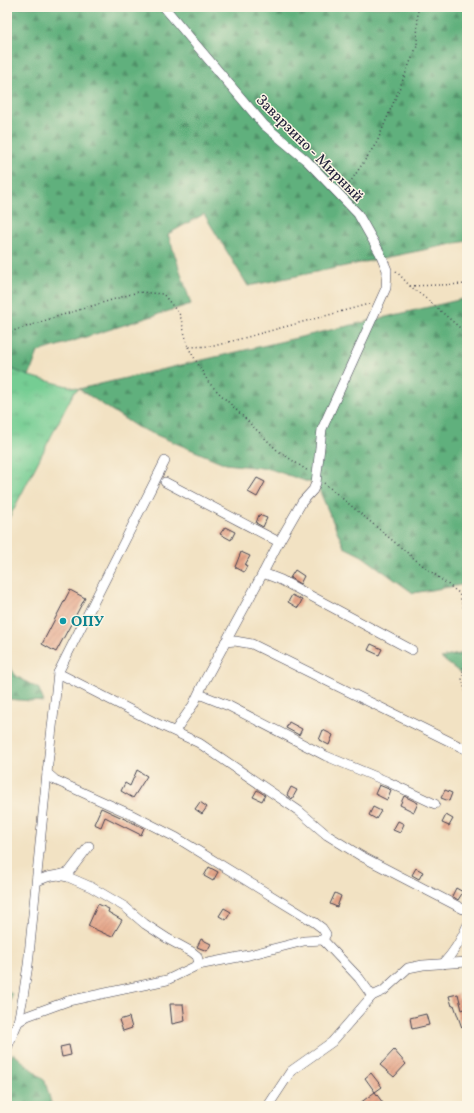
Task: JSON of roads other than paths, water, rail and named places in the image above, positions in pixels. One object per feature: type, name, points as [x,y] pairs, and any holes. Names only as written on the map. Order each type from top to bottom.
[{"type":"street","name":"Заварзино - Мирный","points":[[164,7],[264,125],[307,161],[358,214],[388,270],[386,288],[322,429],[316,484],[313,490],[302,502],[279,542],[205,680],[194,705],[175,731]]},
{"type":"street","points":[[7,1048],[18,1022],[28,965],[46,773],[58,672],[165,460]]},
{"type":"street","points":[[165,482],[279,542]]},
{"type":"street","points":[[263,573],[281,580],[412,650]]},
{"type":"street","points":[[225,642],[235,641],[252,644],[467,750]]},
{"type":"street","points":[[58,672],[199,743],[293,807],[327,835],[361,856],[467,911]]},
{"type":"street","points":[[199,694],[229,706],[326,756],[386,781],[435,804]]},
{"type":"street","points":[[46,773],[55,780],[130,814],[177,838],[314,922],[325,932],[326,937],[323,940]]},
{"type":"street","points":[[36,881],[47,876],[69,872],[89,846]]},
{"type":"street","points":[[58,875],[83,883],[125,907],[145,924],[197,956],[200,963],[198,965]]},
{"type":"street","points":[[443,964],[454,953],[467,926]]},
{"type":"street","points":[[18,1022],[27,1016],[68,1001],[167,980],[198,965],[249,955],[304,941],[323,940],[359,978],[372,996]]},
{"type":"street","points":[[268,1106],[292,1071],[332,1042],[372,996],[383,991],[408,968],[467,962]]},
{"type":"place","name":"ОПУ","points":[[63,621]]}]
